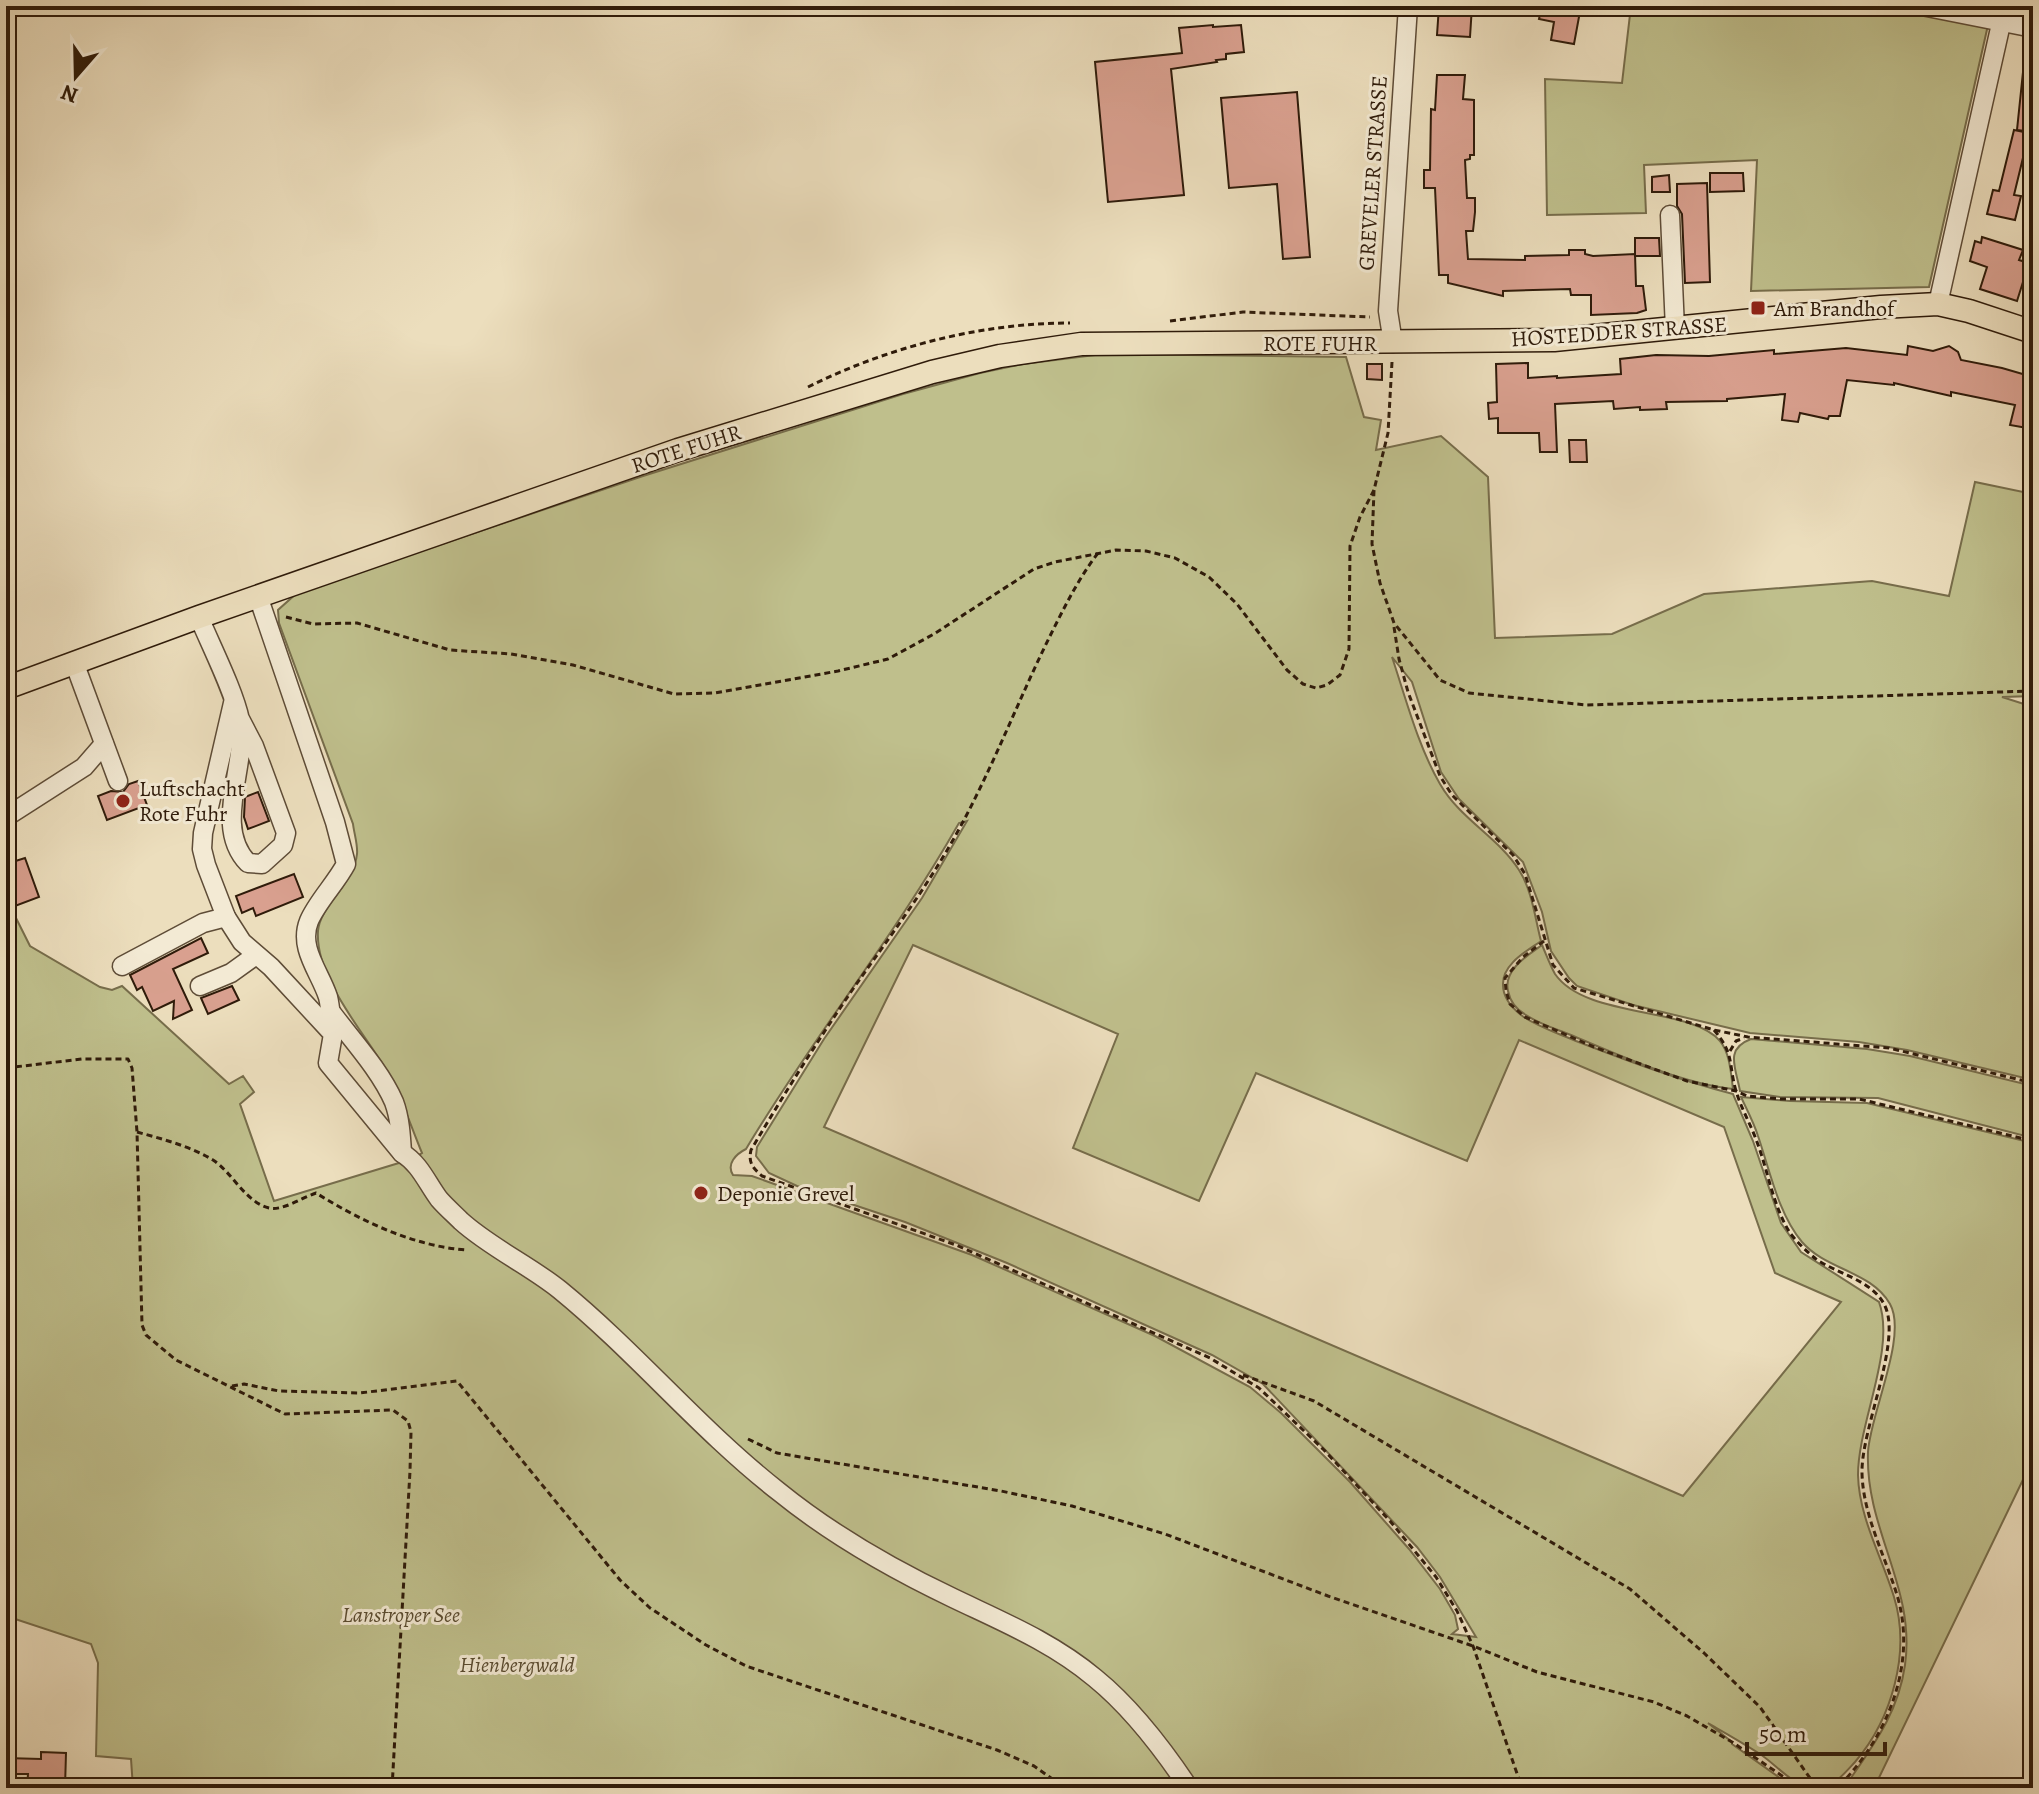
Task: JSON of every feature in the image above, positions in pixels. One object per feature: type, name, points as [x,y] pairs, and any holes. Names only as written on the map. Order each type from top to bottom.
[{"type":"main road","name":"HOSTEDDER STRASSE","points":[[1393,343],[1554,340],[1938,304],[2033,332]]},
{"type":"main road","name":"ROTE FUHR","points":[[6,688],[258,596],[678,450],[932,372],[1000,356],[1081,344],[1393,343]]},
{"type":"street","name":"GREVELER STRASSE","points":[[1393,343],[1388,319],[1388,296],[1408,6]]},
{"type":"street","points":[[1922,6],[2003,14],[2033,28]]},
{"type":"street","points":[[1938,304],[2003,14]]},
{"type":"street","points":[[1670,215],[1675,329]]},
{"type":"street","points":[[258,596],[335,822],[346,864],[316,907],[308,923],[305,942],[328,998],[333,1034],[328,1063],[402,1153],[412,1159],[440,1200],[463,1222],[558,1288],[778,1492],[884,1562],[952,1598],[1025,1631],[1074,1662],[1118,1699],[1169,1759],[1189,1788]]},
{"type":"street","points":[[199,617],[236,711],[254,746],[286,833],[283,845],[262,864],[248,863],[238,853],[234,841],[232,815],[241,759],[236,711]]},
{"type":"street","points":[[74,662],[118,781]]},
{"type":"street","points":[[236,711],[203,841],[206,865],[226,917],[242,942],[271,967],[333,1034]]},
{"type":"street","points":[[6,817],[84,767],[104,744]]},
{"type":"street","points":[[122,966],[203,923],[226,917]]},
{"type":"street","points":[[200,986],[231,973],[256,955]]},
{"type":"street","points":[[330,1010],[379,1076],[393,1101],[399,1121],[402,1153]]},
{"type":"path","points":[[1393,343],[1388,433],[1374,490],[1372,544],[1380,583],[1394,623],[1399,659],[1408,692],[1440,776],[1452,795],[1513,855],[1519,865],[1533,895],[1553,965],[1574,988],[1714,1030],[1748,1037],[1889,1048],[2033,1083]]},
{"type":"path","points":[[258,596],[278,615],[313,624],[357,623],[450,650],[511,654],[573,665],[674,694],[715,693],[888,659],[934,634],[1034,569],[1116,550],[1146,551],[1175,558],[1209,577],[1237,604],[1287,670],[1303,684],[1316,688],[1327,685],[1340,675],[1349,649],[1350,546],[1374,490]]},
{"type":"path","points":[[1098,553],[1082,575],[1028,680],[983,783],[953,840],[919,896],[820,1037],[762,1132],[749,1158],[751,1166],[762,1176],[956,1245],[1117,1315],[1236,1373],[1314,1401],[1630,1589],[1760,1707],[1817,1788]]},
{"type":"path","points":[[1394,623],[1440,680],[1469,693],[1527,701],[1586,705],[2033,691]]},
{"type":"path","points":[[1545,941],[1523,957],[1505,978],[1510,1004],[1525,1017],[1594,1047],[1687,1081],[1747,1096],[1859,1099],[2033,1141]]},
{"type":"path","points":[[1714,1030],[1730,1052],[1736,1091],[1791,1233],[1815,1258],[1863,1284],[1875,1294],[1885,1305],[1889,1325],[1862,1471],[1865,1499],[1898,1597],[1906,1645],[1899,1685],[1884,1722],[1862,1758],[1837,1788]]},
{"type":"path","points":[[1730,1052],[1736,1041],[1748,1037]]},
{"type":"path","points":[[6,1068],[82,1059],[128,1059],[132,1068],[137,1132],[142,1325],[146,1335],[176,1360],[285,1414],[393,1410],[408,1421],[411,1432],[410,1471],[392,1788]]},
{"type":"path","points":[[137,1132],[176,1144],[214,1161],[253,1199],[267,1207],[281,1208],[298,1198],[316,1193],[349,1213],[437,1248],[468,1250]]},
{"type":"path","points":[[1236,1373],[1259,1388],[1324,1450],[1398,1530],[1436,1577],[1457,1611],[1473,1646],[1522,1788]]},
{"type":"path","points":[[231,1386],[244,1384],[279,1391],[360,1393],[457,1381],[620,1580],[650,1608],[706,1645],[746,1666],[997,1750],[1034,1766],[1065,1788]]},
{"type":"path","points":[[738,1435],[777,1453],[1001,1491],[1072,1506],[1165,1534],[1537,1672],[1654,1702],[1687,1716],[1732,1742],[1800,1788]]},
{"type":"green space","points":[[1631,6],[1903,6],[1988,25],[1929,287],[1751,291],[1757,160],[1644,165],[1646,213],[1547,215],[1545,79],[1622,83]]},
{"type":"green space","points":[[1103,354],[1346,357],[1364,417],[1381,420],[1376,450],[1441,436],[1488,477],[1495,638],[1612,634],[1704,594],[1872,581],[1949,596],[1975,482],[2033,494],[2033,696],[2002,697],[2024,704],[2024,710],[2033,710],[2033,1080],[1907,1050],[1859,1042],[1750,1033],[1633,1005],[1577,986],[1551,951],[1542,912],[1523,862],[1459,799],[1441,772],[1412,682],[1392,657],[1419,738],[1440,784],[1458,808],[1510,858],[1527,886],[1541,941],[1516,959],[1504,977],[1503,990],[1511,1005],[1534,1023],[1576,1041],[1733,1094],[1781,1223],[1801,1252],[1879,1302],[1883,1342],[1858,1475],[1862,1507],[1894,1597],[1900,1640],[1895,1684],[1868,1745],[1841,1777],[1817,1789],[1797,1782],[1760,1754],[1708,1723],[1794,1788],[133,1788],[131,1759],[96,1756],[98,1663],[91,1644],[6,1616],[6,898],[30,946],[100,987],[112,990],[122,986],[229,1084],[243,1076],[254,1092],[240,1104],[274,1201],[412,1159],[422,1153],[401,1099],[332,985],[319,949],[320,921],[355,865],[357,847],[353,824],[279,623],[278,610],[297,593],[643,476],[903,394],[1023,364]],"holes":[[[967,821],[922,898],[824,1039],[757,1147],[756,1156],[769,1173],[797,1186],[905,1222],[1007,1263],[1212,1355],[1263,1384],[1417,1547],[1440,1577],[1476,1637],[1452,1634],[1458,1629],[1455,1615],[1440,1589],[1409,1549],[1350,1482],[1281,1413],[1250,1387],[1155,1336],[972,1255],[752,1176],[733,1175],[733,1160],[746,1149],[908,906],[959,823]],[[913,945],[1118,1034],[1073,1148],[1199,1201],[1256,1073],[1467,1161],[1519,1040],[1724,1127],[1775,1273],[1841,1302],[1683,1496],[824,1127]]]},
{"type":"green space","points":[[1542,945],[1555,974],[1570,988],[1590,999],[1686,1022],[1706,1030],[1720,1041],[1726,1051],[1733,1089],[1651,1068],[1542,1024],[1523,1013],[1514,1005],[1507,983],[1518,964]]},
{"type":"green space","points":[[1751,1039],[1910,1056],[2033,1086],[2033,1138],[1878,1098],[1780,1097],[1740,1091],[1735,1054],[1737,1048]]},
{"type":"green space","points":[[1741,1097],[1867,1103],[2033,1143],[2033,1459],[1874,1788],[1844,1788],[1890,1715],[1905,1665],[1903,1610],[1874,1507],[1868,1452],[1891,1355],[1894,1318],[1890,1304],[1872,1284],[1823,1259],[1794,1231],[1781,1205]]},
{"type":"building","points":[[1439,6],[1472,6],[1470,37],[1437,35]]},
{"type":"building","points":[[1542,6],[1581,6],[1574,44],[1551,40],[1554,22],[1539,19]]},
{"type":"building","points":[[1241,25],[1244,52],[1226,54],[1226,59],[1217,62],[1171,69],[1184,195],[1108,202],[1095,62],[1182,53],[1179,28]]},
{"type":"building","points":[[2023,72],[2033,73],[2033,132],[2017,130]]},
{"type":"building","points":[[1437,75],[1465,75],[1463,99],[1474,100],[1474,155],[1465,160],[1467,198],[1475,198],[1473,231],[1466,231],[1468,259],[1525,260],[1525,256],[1569,255],[1569,250],[1585,250],[1585,254],[1593,256],[1635,254],[1636,286],[1643,286],[1646,310],[1591,315],[1591,295],[1571,295],[1570,289],[1503,291],[1503,296],[1448,283],[1448,275],[1439,275],[1435,188],[1424,188],[1424,170],[1430,170],[1431,109],[1435,110]]},
{"type":"building","points":[[1297,92],[1310,257],[1283,259],[1277,184],[1229,188],[1221,98]]},
{"type":"building","points":[[2014,130],[2029,133],[2014,195],[2021,196],[2015,220],[1987,214],[1993,190],[1999,191]]},
{"type":"building","points":[[1710,173],[1743,173],[1744,191],[1710,192]]},
{"type":"building","points":[[1669,175],[1670,192],[1652,192],[1652,177]]},
{"type":"building","points":[[1707,183],[1710,282],[1685,283],[1682,214],[1677,206],[1677,184]]},
{"type":"building","points":[[1982,237],[2023,250],[2019,260],[2029,263],[2017,301],[1980,289],[1987,267],[1970,261],[1975,241],[1981,243]]},
{"type":"building","points":[[1635,238],[1659,238],[1660,256],[1635,256]]},
{"type":"building","points":[[1908,346],[1933,351],[1949,346],[1958,352],[1961,360],[2033,377],[2033,429],[2010,425],[2015,405],[1951,392],[1951,396],[1894,383],[1847,380],[1840,416],[1829,416],[1828,419],[1800,413],[1798,422],[1782,420],[1785,394],[1727,401],[1666,402],[1667,409],[1614,409],[1613,401],[1555,404],[1557,452],[1540,452],[1539,433],[1498,433],[1498,418],[1489,419],[1488,403],[1497,402],[1496,364],[1528,363],[1528,378],[1557,378],[1621,374],[1620,359],[1656,355],[1709,356],[1774,350],[1774,354],[1846,348],[1907,355]]},
{"type":"building","points":[[1367,364],[1382,364],[1382,380],[1367,379]]},
{"type":"building","points":[[1569,440],[1586,440],[1587,462],[1570,462]]},
{"type":"building","name":"Luftschacht Rote Fuhr","points":[[138,781],[147,805],[107,820],[98,796],[111,791],[123,792],[129,784]]},
{"type":"building","points":[[258,792],[269,821],[248,829],[244,817],[245,797]]},
{"type":"building","points":[[25,858],[39,897],[15,906],[6,882],[6,864]]},
{"type":"building","points":[[294,874],[303,897],[256,916],[253,908],[242,913],[236,896]]},
{"type":"building","points":[[201,938],[208,953],[173,969],[192,1010],[173,1019],[174,1001],[153,1011],[142,987],[137,990],[130,975]]},
{"type":"building","points":[[232,986],[239,1000],[208,1014],[201,998]]},
{"type":"building","points":[[41,1752],[66,1753],[65,1788],[27,1788],[28,1774],[6,1774],[6,1758],[41,1759]]},
{"type":"place","name":"Am Brandhof","points":[[1758,308]]},
{"type":"place","name":"Luftschacht Rote Fuhr","points":[[123,801]]},
{"type":"place","name":"Deponie Grevel","points":[[701,1193]]},
{"type":"park label","name":"Lanstroper See","points":[[401,1614]]},
{"type":"park label","name":"Hienbergwald","points":[[517,1664]]}]
